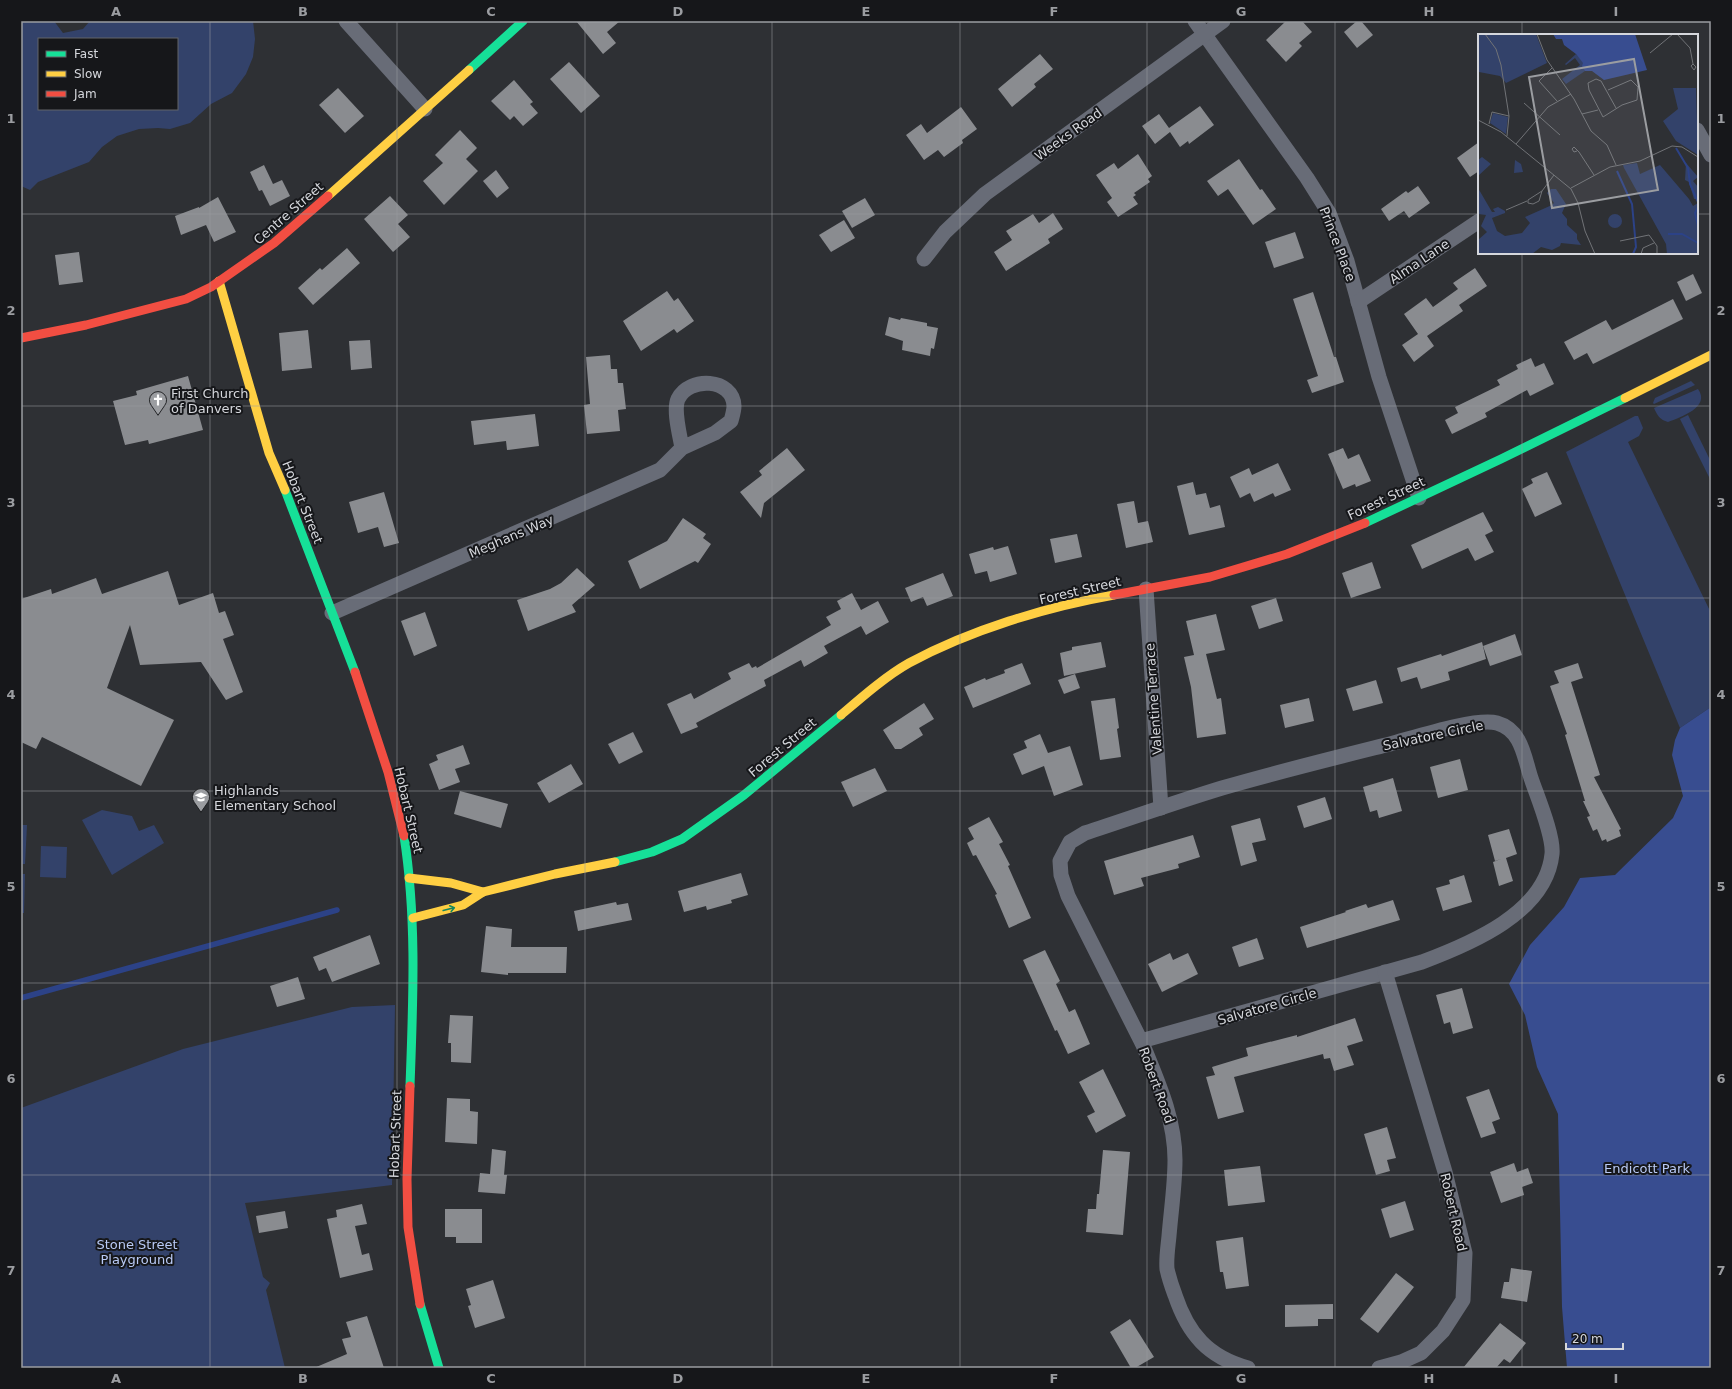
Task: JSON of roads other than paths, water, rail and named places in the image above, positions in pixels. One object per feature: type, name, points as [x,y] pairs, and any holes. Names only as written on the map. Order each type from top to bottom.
[{"type":"main road","name":"Centre Street","points":[[21,338],[86,325],[186,299],[219,281],[274,243],[523,21]]},
{"type":"main road","name":"Hobart Street","points":[[219,281],[269,453],[289,498],[332,613],[388,772],[402,826],[413,918],[413,995],[407,1179],[408,1227],[421,1308],[439,1368]]},
{"type":"main road","name":"Forest Street","points":[[413,918],[463,905],[483,892],[555,874],[609,864],[652,852],[682,839],[744,795],[866,694],[908,664],[951,643],[1000,625],[1058,608],[1102,597],[1210,577],[1287,554],[1355,528],[1419,498],[1628,397],[1711,355]]},
{"type":"main road","name":"Forest Street","points":[[409,878],[451,883],[483,892]]},
{"type":"street","points":[[346,21],[425,109]]},
{"type":"street","name":"Prince Place","points":[[1194,21],[1307,178],[1329,214],[1347,261],[1379,376],[1419,498]]},
{"type":"street","name":"Weeks Road","points":[[924,259],[945,232],[985,194],[1222,21]]},
{"type":"street","points":[[1698,132],[1711,155]]},
{"type":"street","name":"Alma Lane","points":[[1358,302],[1478,221]]},
{"type":"street","name":"Meghans Way","points":[[332,613],[660,470],[682,448],[715,433],[731,421],[734,405],[729,391],[718,384],[700,383],[687,388],[678,399],[677,414],[682,448]]},
{"type":"street","name":"Valentine Terrace","points":[[1146,589],[1160,808]]},
{"type":"street","name":"Salvatore Circle","points":[[1063,855],[1070,842],[1085,833],[1160,808],[1221,788],[1436,731],[1483,722],[1497,723],[1510,730],[1521,742],[1550,836],[1553,853],[1546,876],[1533,899],[1520,910],[1481,936],[1456,949],[1422,962],[1141,1041]]},
{"type":"street","name":"Robert Road","points":[[1063,855],[1060,861],[1061,876],[1068,896],[1141,1041],[1162,1091],[1172,1125],[1175,1160],[1167,1250],[1167,1269],[1179,1308],[1192,1334],[1207,1348],[1233,1364],[1248,1368]]},
{"type":"street","name":"Robert Road","points":[[1379,1368],[1401,1362],[1421,1353],[1443,1331],[1463,1300],[1465,1253],[1445,1172],[1385,972]]},
{"type":"waterway","points":[[21,998],[337,910]]},
{"type":"place","name":"First Church of Danvers","points":[[158,415]]},
{"type":"place","name":"Highlands Elementary School","points":[[201,812]]},
{"type":"park label","name":"Endicott Park","points":[[1647,1168]]},
{"type":"park label","name":"Stone Street Playground","points":[[137,1252]]}]
